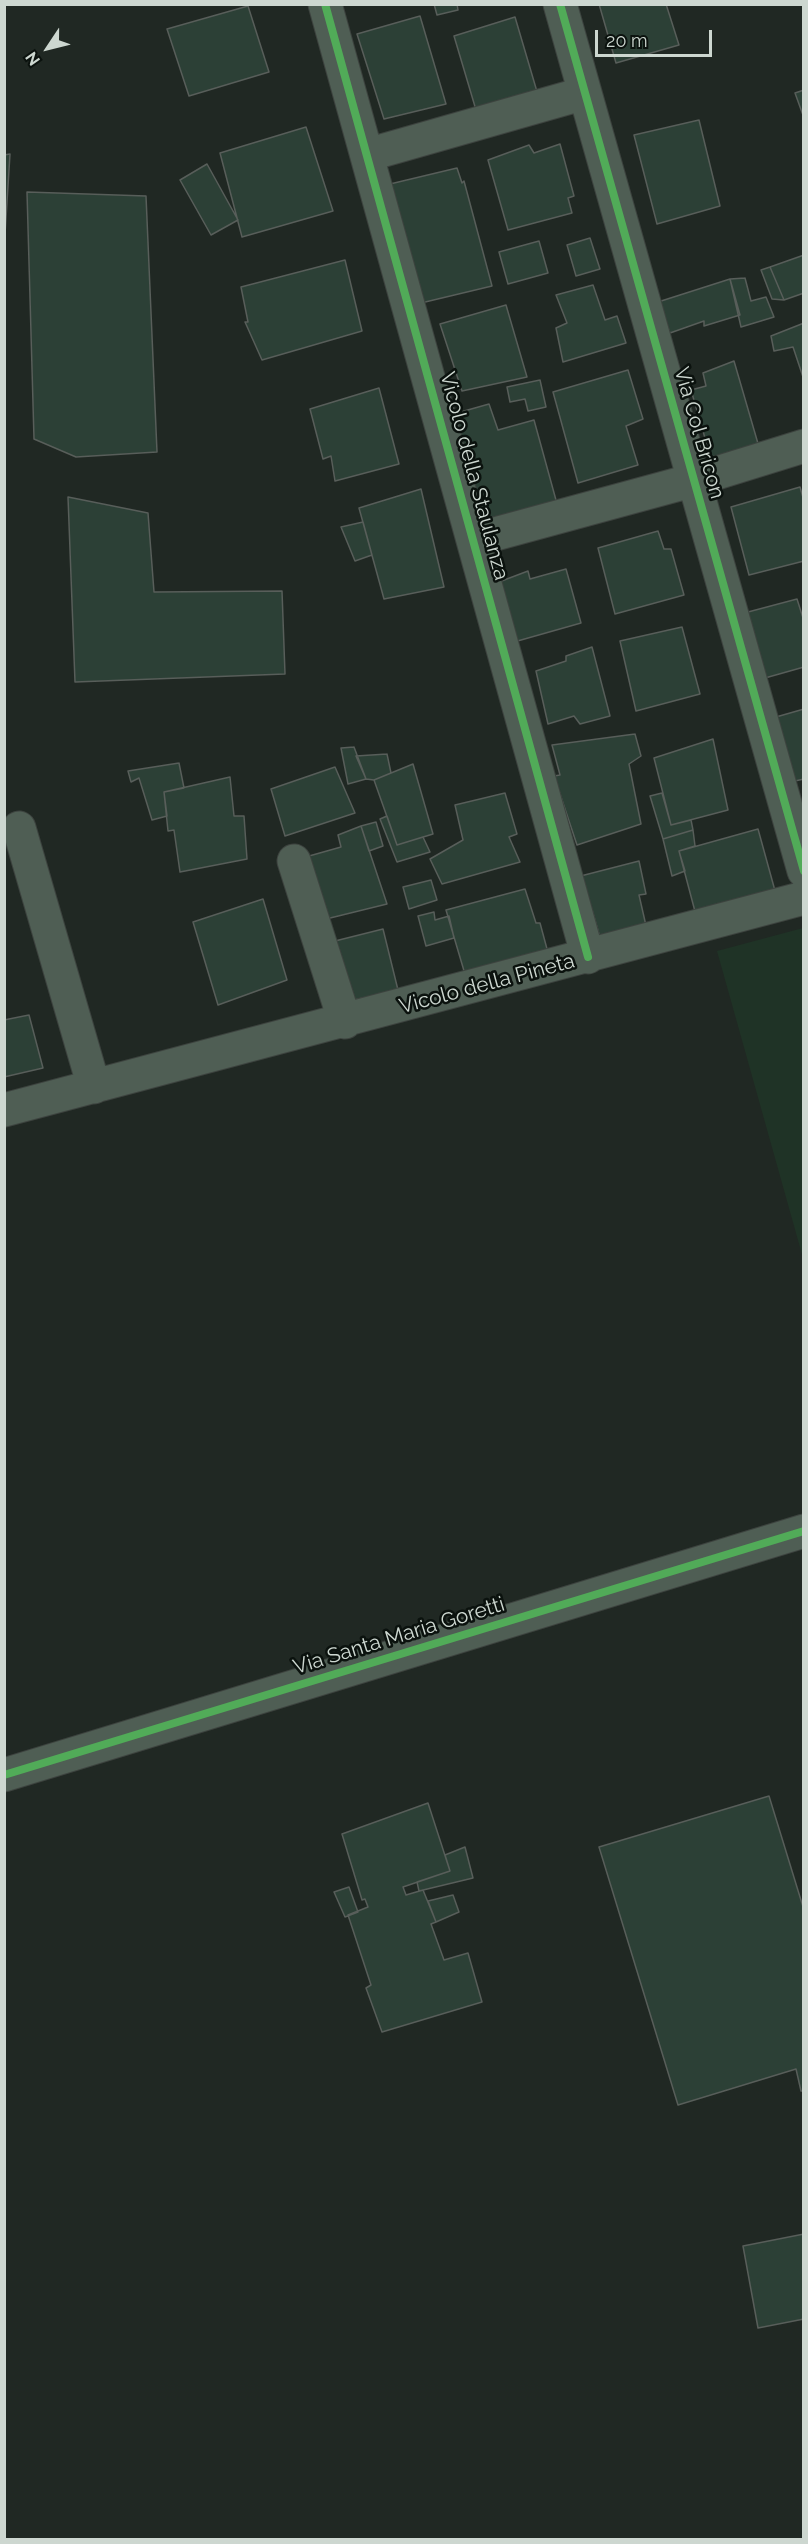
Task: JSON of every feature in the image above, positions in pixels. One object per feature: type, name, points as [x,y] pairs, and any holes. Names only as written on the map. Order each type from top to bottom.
[{"type":"street","name":"Vicolo della Staulanza","points":[[325,4],[588,957]]},
{"type":"street","name":"Via Col Bricon","points":[[560,4],[804,871]]},
{"type":"street","points":[[367,155],[585,93]]},
{"type":"street","points":[[473,540],[694,480],[804,446]]},
{"type":"street","points":[[18,828],[94,1088]]},
{"type":"street","points":[[294,861],[345,1022]]},
{"type":"street","name":"Vicolo della Pineta","points":[[4,1110],[345,1022],[804,898]]},
{"type":"street","name":"Via Santa Maria Goretti","points":[[4,1775],[804,1531]]},
{"type":"shaded area","points":[[804,928],[803,1258],[717,951]]},
{"type":"building","points":[[434,4],[457,4],[458,10],[437,15]]},
{"type":"building","points":[[599,4],[666,4],[679,45],[616,63]]},
{"type":"building","points":[[248,6],[269,72],[189,96],[167,29]]},
{"type":"building","points":[[420,16],[446,104],[384,119],[357,34]]},
{"type":"building","points":[[515,17],[538,95],[476,110],[454,36]]},
{"type":"building","points":[[804,90],[804,118],[795,93]]},
{"type":"building","points":[[699,120],[720,206],[657,224],[634,135]]},
{"type":"building","points":[[306,127],[333,211],[242,237],[220,153]]},
{"type":"building","points":[[560,144],[574,196],[568,198],[572,213],[508,230],[488,160],[529,145],[534,153]]},
{"type":"building","points":[[10,154],[4,250],[4,155]]},
{"type":"building","points":[[207,164],[238,220],[211,235],[180,180]]},
{"type":"building","points":[[457,168],[462,183],[464,181],[492,286],[421,303],[390,184]]},
{"type":"building","points":[[27,192],[146,196],[157,452],[76,457],[34,439]]},
{"type":"building","points":[[590,238],[600,269],[576,276],[567,245]]},
{"type":"building","points":[[539,241],[548,273],[508,284],[499,252]]},
{"type":"building","points":[[804,255],[804,293],[784,300],[770,267]]},
{"type":"building","points":[[345,260],[362,331],[262,360],[245,322],[248,322],[241,287]]},
{"type":"building","points":[[770,267],[784,300],[772,299],[761,270]]},
{"type":"building","points":[[745,278],[751,301],[766,297],[774,317],[741,327],[730,279]]},
{"type":"building","points":[[730,279],[740,315],[704,326],[704,321],[670,333],[658,302]]},
{"type":"building","points":[[593,285],[605,320],[617,316],[626,343],[563,362],[556,328],[567,323],[556,295]]},
{"type":"building","points":[[506,305],[527,377],[462,391],[440,324]]},
{"type":"building","points":[[804,323],[804,380],[793,347],[774,351],[771,336]]},
{"type":"building","points":[[734,361],[759,447],[712,462],[691,390],[706,386],[703,373]]},
{"type":"building","points":[[628,370],[643,419],[626,426],[638,465],[578,483],[553,392]]},
{"type":"building","points":[[540,380],[546,407],[528,411],[525,399],[510,402],[507,387]]},
{"type":"building","points":[[379,388],[399,464],[335,481],[331,456],[323,459],[310,409]]},
{"type":"building","points":[[489,404],[498,430],[534,420],[559,511],[480,533],[450,415]]},
{"type":"building","points":[[800,487],[804,501],[804,561],[749,575],[731,507]]},
{"type":"building","points":[[421,489],[444,587],[384,599],[359,508]]},
{"type":"building","points":[[68,497],[148,513],[154,592],[282,591],[285,674],[75,682]]},
{"type":"building","points":[[363,522],[372,555],[355,561],[341,527]]},
{"type":"building","points":[[658,531],[664,549],[671,549],[684,595],[615,614],[598,548]]},
{"type":"building","points":[[566,569],[581,623],[514,642],[499,582],[528,571],[530,579]]},
{"type":"building","points":[[797,599],[804,621],[804,667],[765,678],[748,612]]},
{"type":"building","points":[[682,627],[700,694],[636,711],[620,641]]},
{"type":"building","points":[[592,647],[610,716],[580,724],[574,716],[548,724],[536,671],[566,661],[566,656]]},
{"type":"building","points":[[804,709],[804,779],[795,781],[776,717]]},
{"type":"building","points":[[635,734],[641,756],[629,764],[641,824],[577,845],[554,776],[560,775],[552,745]]},
{"type":"building","points":[[713,739],[728,810],[671,825],[654,758]]},
{"type":"building","points":[[354,747],[366,779],[348,784],[341,748]]},
{"type":"building","points":[[387,754],[391,773],[374,780],[366,779],[356,756]]},
{"type":"building","points":[[179,763],[184,788],[164,792],[167,816],[152,820],[139,778],[131,782],[128,771]]},
{"type":"building","points":[[413,764],[433,834],[397,845],[374,780]]},
{"type":"building","points":[[335,767],[355,813],[285,836],[271,789]]},
{"type":"building","points":[[230,777],[234,816],[244,816],[247,859],[180,872],[174,830],[168,831],[164,792]]},
{"type":"building","points":[[505,793],[517,834],[509,837],[520,862],[442,884],[430,859],[463,840],[455,805]]},
{"type":"building","points":[[662,793],[671,825],[691,820],[693,830],[663,839],[650,796]]},
{"type":"building","points":[[387,816],[397,845],[423,837],[430,852],[397,862],[380,819]]},
{"type":"building","points":[[376,822],[383,846],[369,851],[361,826]]},
{"type":"building","points":[[361,826],[387,904],[322,920],[302,858],[341,847],[338,835]]},
{"type":"building","points":[[758,829],[777,898],[697,919],[679,851]]},
{"type":"building","points":[[693,830],[695,846],[679,851],[685,871],[672,876],[663,839]]},
{"type":"building","points":[[639,861],[646,894],[639,895],[647,930],[601,941],[592,910],[569,879]]},
{"type":"building","points":[[431,880],[437,900],[409,909],[403,887]]},
{"type":"building","points":[[525,889],[536,923],[540,923],[550,960],[467,981],[446,910]]},
{"type":"building","points":[[263,899],[287,980],[218,1005],[193,922]]},
{"type":"building","points":[[434,912],[435,920],[449,916],[454,938],[426,946],[418,916]]},
{"type":"building","points":[[383,929],[398,990],[350,1001],[335,941]]},
{"type":"building","points":[[29,1015],[43,1068],[4,1077],[4,1020]]},
{"type":"building","points":[[769,1796],[804,1910],[804,2091],[801,2091],[796,2069],[678,2105],[599,1847]]},
{"type":"building","points":[[428,1803],[450,1871],[403,1887],[406,1895],[423,1890],[436,1922],[431,1924],[444,1960],[468,1953],[482,2002],[382,2032],[366,1988],[371,1985],[348,1915],[368,1907],[365,1899],[362,1900],[342,1834]]},
{"type":"building","points":[[465,1847],[473,1878],[419,1891],[417,1882],[450,1871],[445,1855]]},
{"type":"building","points":[[349,1887],[358,1912],[345,1917],[334,1892]]},
{"type":"building","points":[[453,1895],[459,1912],[436,1922],[428,1901]]},
{"type":"building","points":[[804,2234],[804,2319],[758,2328],[743,2246]]},
{"type":"cycle path","points":[[325,4],[588,957]]},
{"type":"cycle path","points":[[560,4],[804,871]]},
{"type":"cycle path","points":[[4,1775],[804,1531]]}]
